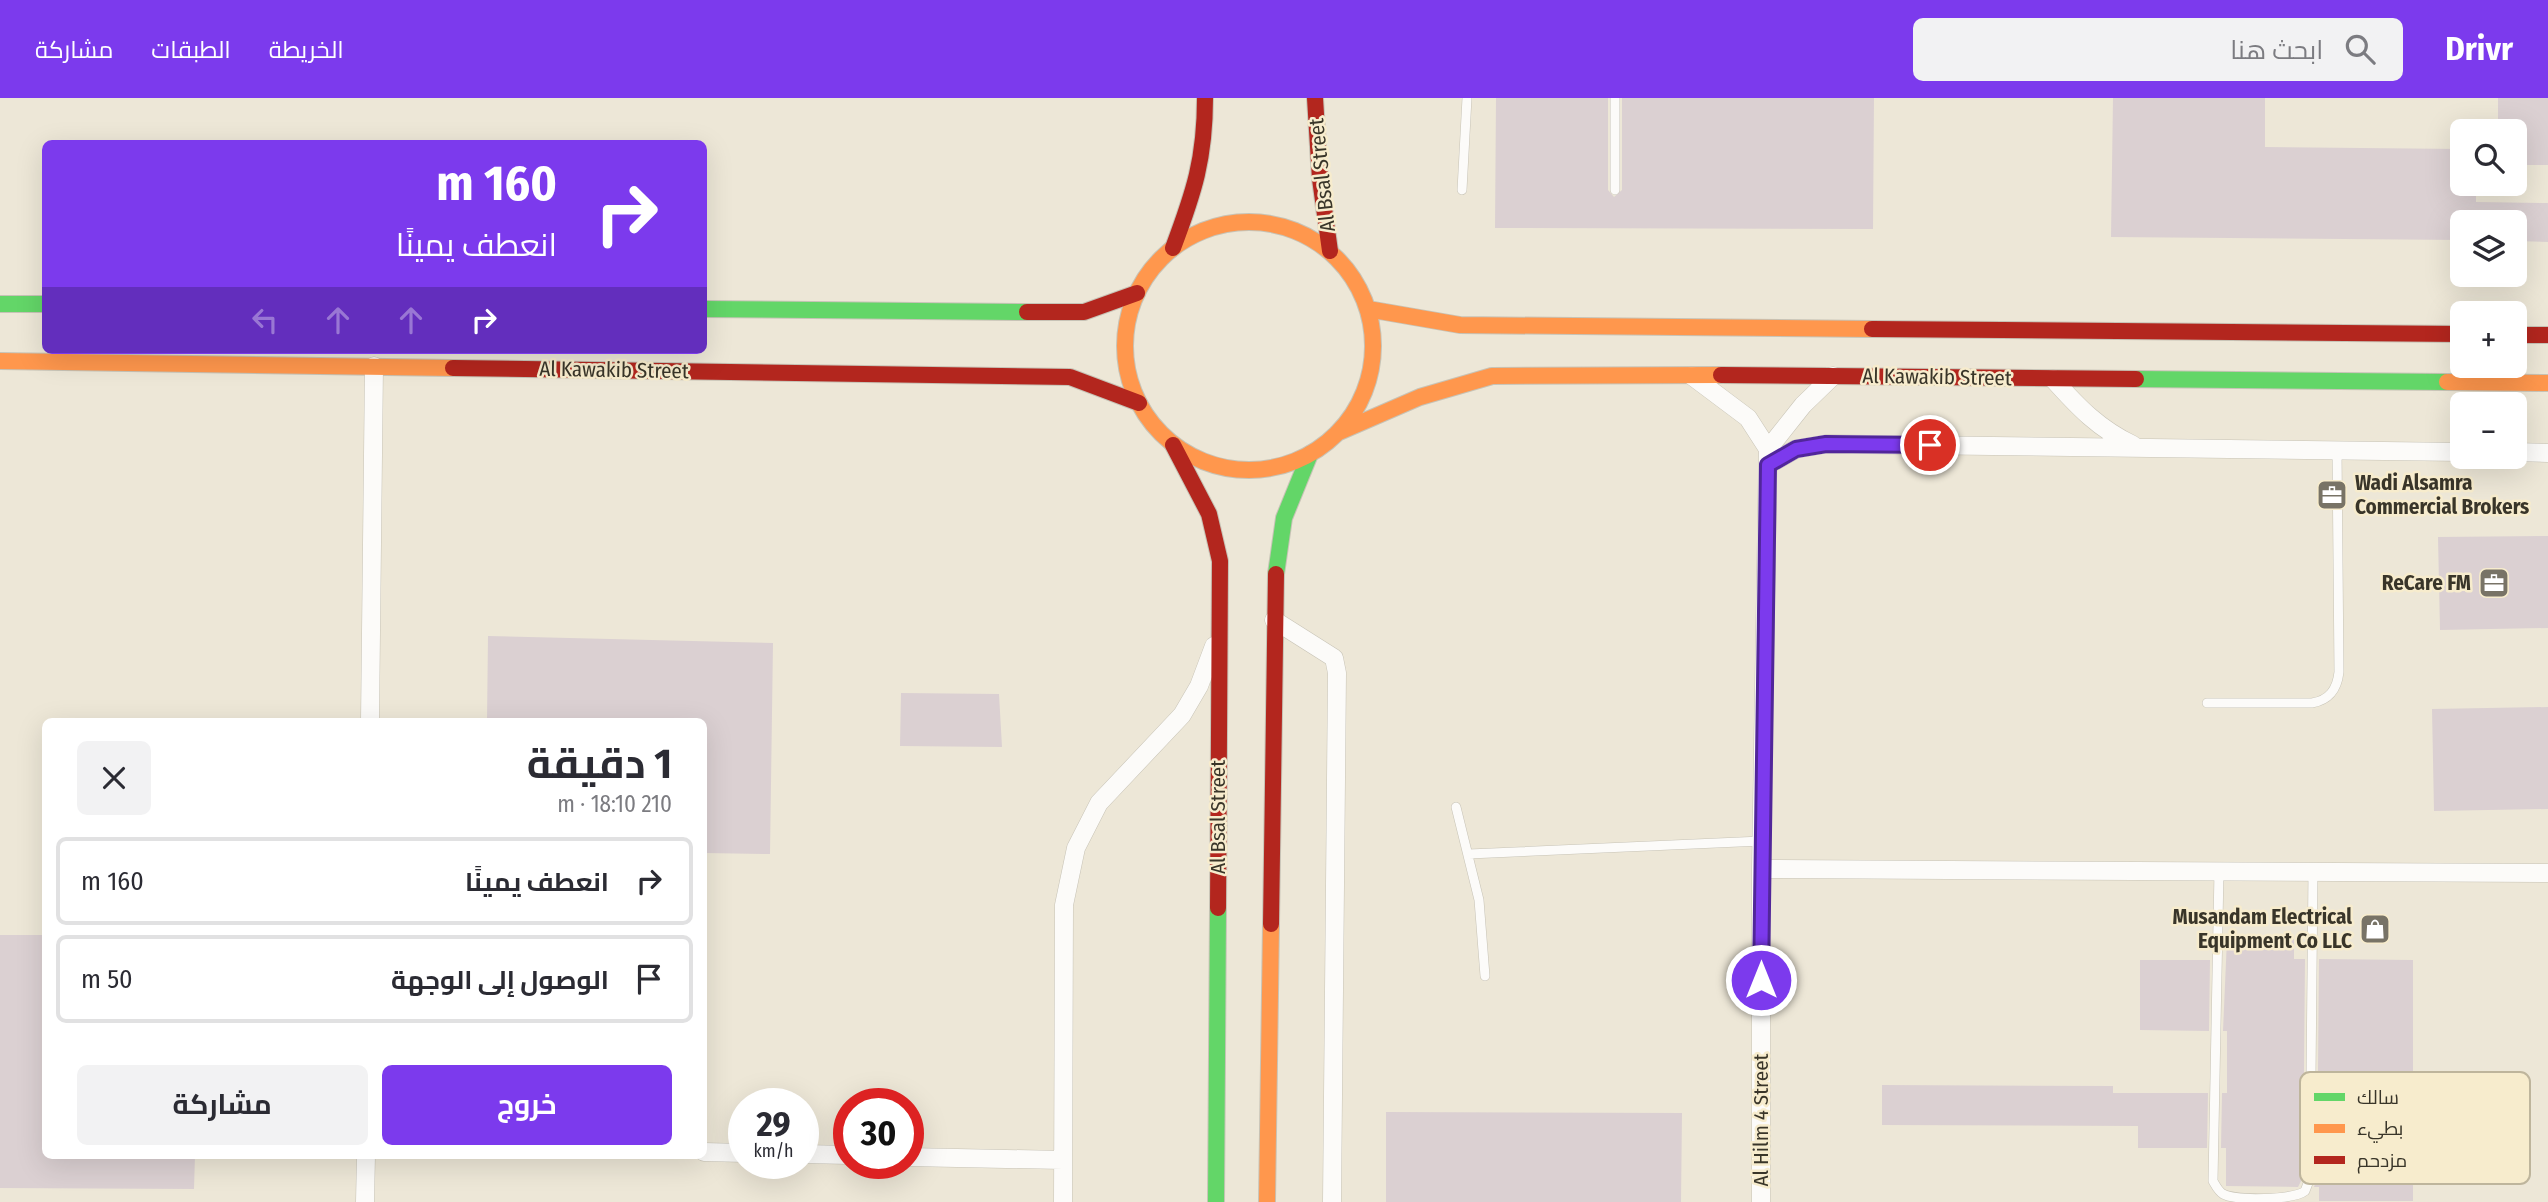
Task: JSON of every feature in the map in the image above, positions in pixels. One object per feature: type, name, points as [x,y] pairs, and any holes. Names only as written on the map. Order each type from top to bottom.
[{"type":"street","points":[[1173,248],[1198,185],[1205,131],[1205,98]]},
{"type":"street","name":"Al Bsal Street","points":[[1315,98],[1320,179],[1330,251]]},
{"type":"street","points":[[1235,223],[1269,223],[1301,233],[1330,251],[1353,278],[1368,309],[1374,342],[1370,376],[1358,407],[1338,433],[1310,454],[1283,465],[1264,468],[1225,467],[1197,458],[1172,443],[1153,425],[1139,403],[1129,376],[1124,348],[1127,320],[1137,293],[1152,268],[1173,248],[1202,231],[1235,223]]},
{"type":"street","points":[[707,309],[1084,312],[1137,293]]},
{"type":"street","points":[[0,304],[42,304]]},
{"type":"street","points":[[1368,309],[1460,325],[2450,334]]},
{"type":"street","points":[[2527,335],[2548,335]]},
{"type":"street","name":"Al Kawakib Street","points":[[0,361],[1070,377],[1139,403]]},
{"type":"street","points":[[370,718],[374,366]]},
{"type":"street","name":"Al Kawakib Street","points":[[1338,433],[1420,397],[1492,376],[1833,376],[2548,383]]},
{"type":"street","points":[[1692,376],[1748,418],[1768,457]]},
{"type":"street","points":[[1768,457],[1803,405],[1833,376]]},
{"type":"street","points":[[2053,379],[2087,418],[2111,435],[2139,447]]},
{"type":"street","name":"Al Bsal Street","points":[[1172,443],[1209,514],[1220,561],[1216,1202]]},
{"type":"street","points":[[1768,457],[1826,444],[2450,452]]},
{"type":"street","points":[[2527,452],[2548,453]]},
{"type":"street","points":[[1268,1202],[1276,562],[1284,518],[1310,454]]},
{"type":"street","name":"Al Hilm 4 Street","points":[[1761,1202],[1761,869],[1768,457]]},
{"type":"street","points":[[1274,620],[1334,658],[1337,673],[1332,1202]]},
{"type":"street","points":[[1063,1202],[1064,905],[1076,848],[1099,803],[1182,715],[1199,686],[1219,633]]},
{"type":"street","points":[[1761,869],[2548,873]]},
{"type":"street","points":[[707,1152],[728,1153]]},
{"type":"street","points":[[924,1157],[1063,1160]]},
{"type":"street","points":[[365,1202],[366,1159]]},
{"type":"lane","points":[[1462,190],[1467,98]]},
{"type":"lane","points":[[1615,98],[1615,190]]},
{"type":"lane","points":[[2207,703],[2312,703],[2321,701],[2334,690],[2339,672],[2337,450]]},
{"type":"lane","points":[[1456,807],[1482,915],[1485,976]]},
{"type":"lane","points":[[1469,854],[1762,841]]},
{"type":"lane","points":[[2219,872],[2213,1181],[2221,1192],[2233,1197],[2292,1198],[2305,1191],[2308,1184]]},
{"type":"lane","points":[[2311,1072],[2313,872]]},
{"type":"building","points":[[1496,98],[1608,98],[1608,190],[1614,197],[1622,190],[1622,98],[1874,98],[1873,229],[1495,228]]},
{"type":"building","points":[[2113,98],[2265,98],[2265,147],[2450,149],[2450,196],[2476,196],[2476,202],[2548,203],[2548,242],[2527,241],[2527,210],[2450,210],[2450,240],[2111,237]]},
{"type":"building","points":[[2498,98],[2548,98],[2548,165],[2527,165],[2527,119],[2498,119]]},
{"type":"building","name":"ReCare FM","points":[[2548,536],[2548,628],[2440,630],[2438,537]]},
{"type":"building","points":[[488,636],[773,643],[770,854],[707,853],[707,718],[487,718]]},
{"type":"building","points":[[901,693],[999,694],[1002,747],[900,746]]},
{"type":"building","points":[[2548,707],[2548,809],[2434,811],[2432,709]]},
{"type":"building","points":[[0,935],[42,935],[42,1159],[195,1159],[194,1189],[0,1188]]},
{"type":"building","points":[[2227,939],[2294,939],[2294,959],[2305,959],[2304,1072],[2300,1072],[2298,1187],[2226,1186],[2226,1148],[2221,1148],[2222,1093],[2227,1093],[2227,1031],[2223,1031]]},
{"type":"building","points":[[2319,959],[2413,960],[2413,1072],[2318,1072]]},
{"type":"building","points":[[2140,960],[2210,960],[2209,1031],[2140,1030]]},
{"type":"building","points":[[1882,1085],[2113,1086],[2113,1093],[2208,1093],[2207,1148],[2138,1148],[2138,1126],[1882,1125]]},
{"type":"building","points":[[1386,1112],[1682,1113],[1681,1202],[1386,1202]]},
{"type":"building","points":[[2315,1184],[2413,1184],[2413,1201],[2319,1201],[2319,1187],[2314,1187]]},
{"type":"traffic: fast","points":[[0,304],[42,304]]},
{"type":"traffic: fast","points":[[707,309],[1027,312]]},
{"type":"traffic: fast","points":[[2136,379],[2447,382]]},
{"type":"traffic: fast","points":[[1276,574],[1284,518],[1310,454]]},
{"type":"traffic: fast","points":[[1216,1202],[1218,908]]},
{"type":"traffic: slow","points":[[1249,222],[1285,228],[1307,237],[1327,250],[1345,268],[1358,288],[1367,310],[1373,346],[1367,382],[1358,404],[1345,424],[1327,442],[1307,455],[1285,464],[1249,470],[1213,464],[1191,455],[1171,442],[1153,424],[1140,404],[1131,382],[1125,346],[1131,310],[1140,288],[1153,268],[1171,250],[1191,237],[1213,228],[1249,222]]},
{"type":"traffic: slow","points":[[1368,309],[1460,325],[1872,329]]},
{"type":"traffic: slow","points":[[0,361],[453,368]]},
{"type":"traffic: slow","points":[[1337,433],[1420,397],[1492,376],[1721,375]]},
{"type":"traffic: slow","points":[[2447,382],[2548,383]]},
{"type":"traffic: slow","points":[[1267,1202],[1271,924]]},
{"type":"traffic: jam","points":[[1173,248],[1197,175],[1203,139],[1205,98]]},
{"type":"traffic: jam","points":[[1315,98],[1320,179],[1330,251]]},
{"type":"traffic: jam","points":[[1027,312],[1084,312],[1137,293]]},
{"type":"traffic: jam","points":[[1872,329],[2450,334]]},
{"type":"traffic: jam","points":[[2527,335],[2548,335]]},
{"type":"traffic: jam","points":[[453,368],[1070,377],[1139,403]]},
{"type":"traffic: jam","points":[[1721,375],[2136,379]]},
{"type":"traffic: jam","points":[[1173,445],[1209,514],[1220,561],[1218,908]]},
{"type":"traffic: jam","points":[[1271,924],[1276,574]]},
{"type":"place","name":"Wadi Alsamra Commercial Brokers","points":[[2332,495]]},
{"type":"place","name":"ReCare FM","points":[[2494,583]]},
{"type":"place","name":"Musandam Electrical Equipment Co LLC","points":[[2375,929]]},
{"type":"route","points":[[1761,980],[1768,465],[1796,449],[1826,444],[1930,445]]}]
